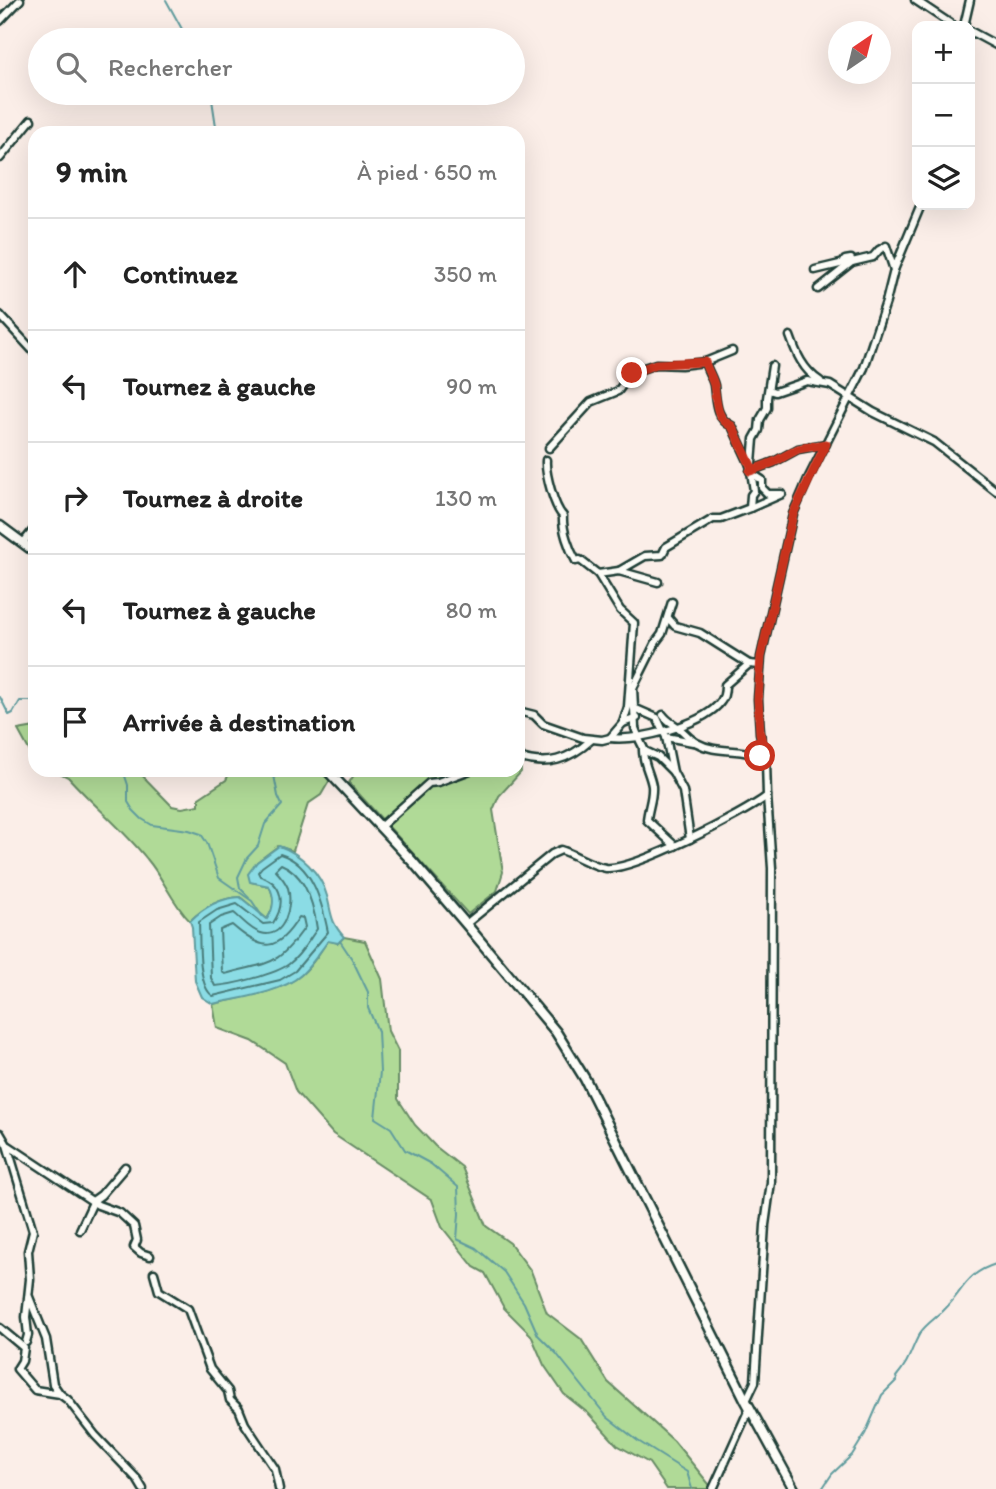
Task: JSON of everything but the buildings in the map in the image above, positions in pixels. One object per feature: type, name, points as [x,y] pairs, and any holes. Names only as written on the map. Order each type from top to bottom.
[{"type":"main road","points":[[0,527],[28,547]]},
{"type":"main road","points":[[334,777],[466,923],[556,1032],[585,1079],[748,1404],[794,1489]]},
{"type":"street","points":[[1,17],[20,0]]},
{"type":"street","points":[[915,0],[946,21]]},
{"type":"street","points":[[965,21],[970,0]]},
{"type":"street","points":[[975,34],[996,45]]},
{"type":"street","points":[[0,158],[31,120]]},
{"type":"street","points":[[713,1489],[755,1382],[765,1226],[771,1182],[772,868],[766,760],[760,733],[760,665],[793,514],[864,368],[894,270],[919,210]]},
{"type":"street","points":[[818,289],[852,262],[873,257],[887,246],[894,270]]},
{"type":"street","points":[[815,270],[844,263],[845,260],[850,259],[852,262]]},
{"type":"street","points":[[0,315],[28,345]]},
{"type":"street","points":[[790,336],[798,358],[812,376],[849,399],[934,442],[996,491]]},
{"type":"street","points":[[548,448],[592,402],[618,391],[629,375],[638,370],[656,364],[705,362],[732,351]]},
{"type":"street","points":[[598,574],[620,571],[645,556],[662,555],[666,547],[713,519],[722,519],[782,494],[768,494],[762,488],[762,480],[754,477],[732,426],[725,423],[721,417],[705,362]]},
{"type":"street","points":[[750,508],[754,491],[750,468],[760,420],[767,408],[772,366]]},
{"type":"street","points":[[769,390],[775,392],[807,381],[821,382]]},
{"type":"street","points":[[750,468],[774,462],[798,449],[826,444]]},
{"type":"street","points":[[545,460],[550,489],[558,511],[563,516],[562,526],[576,561],[580,560],[598,574],[620,610],[634,623],[628,707],[623,723],[610,738]]},
{"type":"street","points":[[23,543],[28,537]]},
{"type":"street","points":[[620,571],[658,582]]},
{"type":"street","points":[[672,602],[669,619],[633,688],[636,738],[673,772]]},
{"type":"street","points":[[669,619],[675,626],[700,633],[725,651],[749,663],[760,665]]},
{"type":"street","points":[[525,713],[534,715],[543,724],[591,740],[665,734],[717,707],[724,697],[726,685],[749,663]]},
{"type":"street","points":[[634,708],[657,718],[665,734],[673,772],[682,791],[690,839]]},
{"type":"street","points":[[623,723],[636,719],[643,712]]},
{"type":"street","points":[[663,715],[695,742]]},
{"type":"street","points":[[665,734],[706,747],[742,751],[766,760]]},
{"type":"street","points":[[525,758],[540,761],[570,757],[591,740]]},
{"type":"street","points":[[643,747],[642,757],[652,783],[647,820],[676,846]]},
{"type":"street","points":[[380,827],[429,783],[452,777]]},
{"type":"street","points":[[466,923],[552,854],[561,850],[605,868],[620,867],[676,846],[753,807],[767,796]]},
{"type":"street","points":[[0,1133],[7,1145],[33,1231],[28,1251],[26,1342]]},
{"type":"street","points":[[7,1145],[98,1205],[120,1213],[134,1226],[137,1240],[134,1247],[150,1256]]},
{"type":"street","points":[[80,1230],[94,1200],[125,1167]]},
{"type":"street","points":[[154,1273],[159,1291],[188,1309],[210,1369],[228,1391],[230,1400],[239,1409],[245,1424],[275,1469],[279,1489]]},
{"type":"street","points":[[28,1296],[46,1339],[53,1384],[143,1489]]},
{"type":"street","points":[[0,1328],[24,1348],[22,1361],[17,1369],[35,1390],[60,1394]]},
{"type":"green space","points":[[28,728],[28,748],[18,730]]},
{"type":"green space","points":[[68,777],[144,777],[172,806],[182,808],[199,805],[199,798],[228,777],[331,778],[321,795],[308,804],[293,851],[278,846],[257,862],[251,882],[269,886],[273,899],[267,919],[240,897],[213,904],[190,921],[138,848]]},
{"type":"green space","points":[[353,777],[516,777],[499,796],[493,810],[503,872],[497,891],[468,914],[349,783]]},
{"type":"green space","points":[[344,937],[365,941],[382,979],[388,1031],[398,1051],[398,1099],[415,1125],[435,1146],[462,1167],[486,1226],[510,1243],[531,1271],[547,1313],[581,1339],[608,1382],[674,1441],[713,1489],[667,1489],[649,1463],[617,1445],[589,1414],[564,1394],[544,1365],[531,1335],[504,1308],[485,1273],[474,1267],[442,1227],[432,1200],[333,1134],[296,1092],[285,1063],[252,1041],[217,1028],[213,1004],[259,994],[293,981],[309,967],[328,940],[338,943]]},
{"type":"water","points":[[279,846],[302,859],[320,879],[334,922],[344,937],[338,943],[328,941],[309,967],[293,981],[259,994],[213,1004],[202,997],[195,981],[190,921],[213,904],[240,897],[267,919],[273,903],[271,890],[269,886],[250,882],[248,874],[257,862]]},
{"type":"waterway","points":[[166,0],[181,28]]},
{"type":"waterway","points":[[213,105],[216,126]]},
{"type":"waterway","points":[[0,697],[9,715],[20,701],[28,701]]},
{"type":"waterway","points":[[125,777],[128,802],[133,810],[152,825],[201,834],[207,843],[219,878],[252,901],[262,916]]},
{"type":"waterway","points":[[249,897],[240,888],[238,877],[247,858],[258,846],[265,824],[282,805],[274,777]]},
{"type":"waterway","points":[[340,941],[368,992],[368,1008],[378,1031],[380,1072],[375,1118],[391,1128],[405,1150],[431,1164],[458,1187],[457,1239],[476,1248],[504,1272],[524,1303],[538,1335],[556,1353],[607,1417],[638,1441],[687,1472],[692,1489]]},
{"type":"waterway","points":[[822,1489],[832,1474],[852,1455],[865,1434],[882,1395],[897,1380],[896,1377],[922,1330],[944,1310],[972,1277],[996,1264]]},
{"type":"route","points":[[632,373],[656,364],[705,362],[714,386],[718,410],[725,423],[732,426],[752,468],[750,471],[798,449],[826,444],[793,514],[777,579],[761,657],[758,699],[760,733],[766,760],[760,756]]}]
